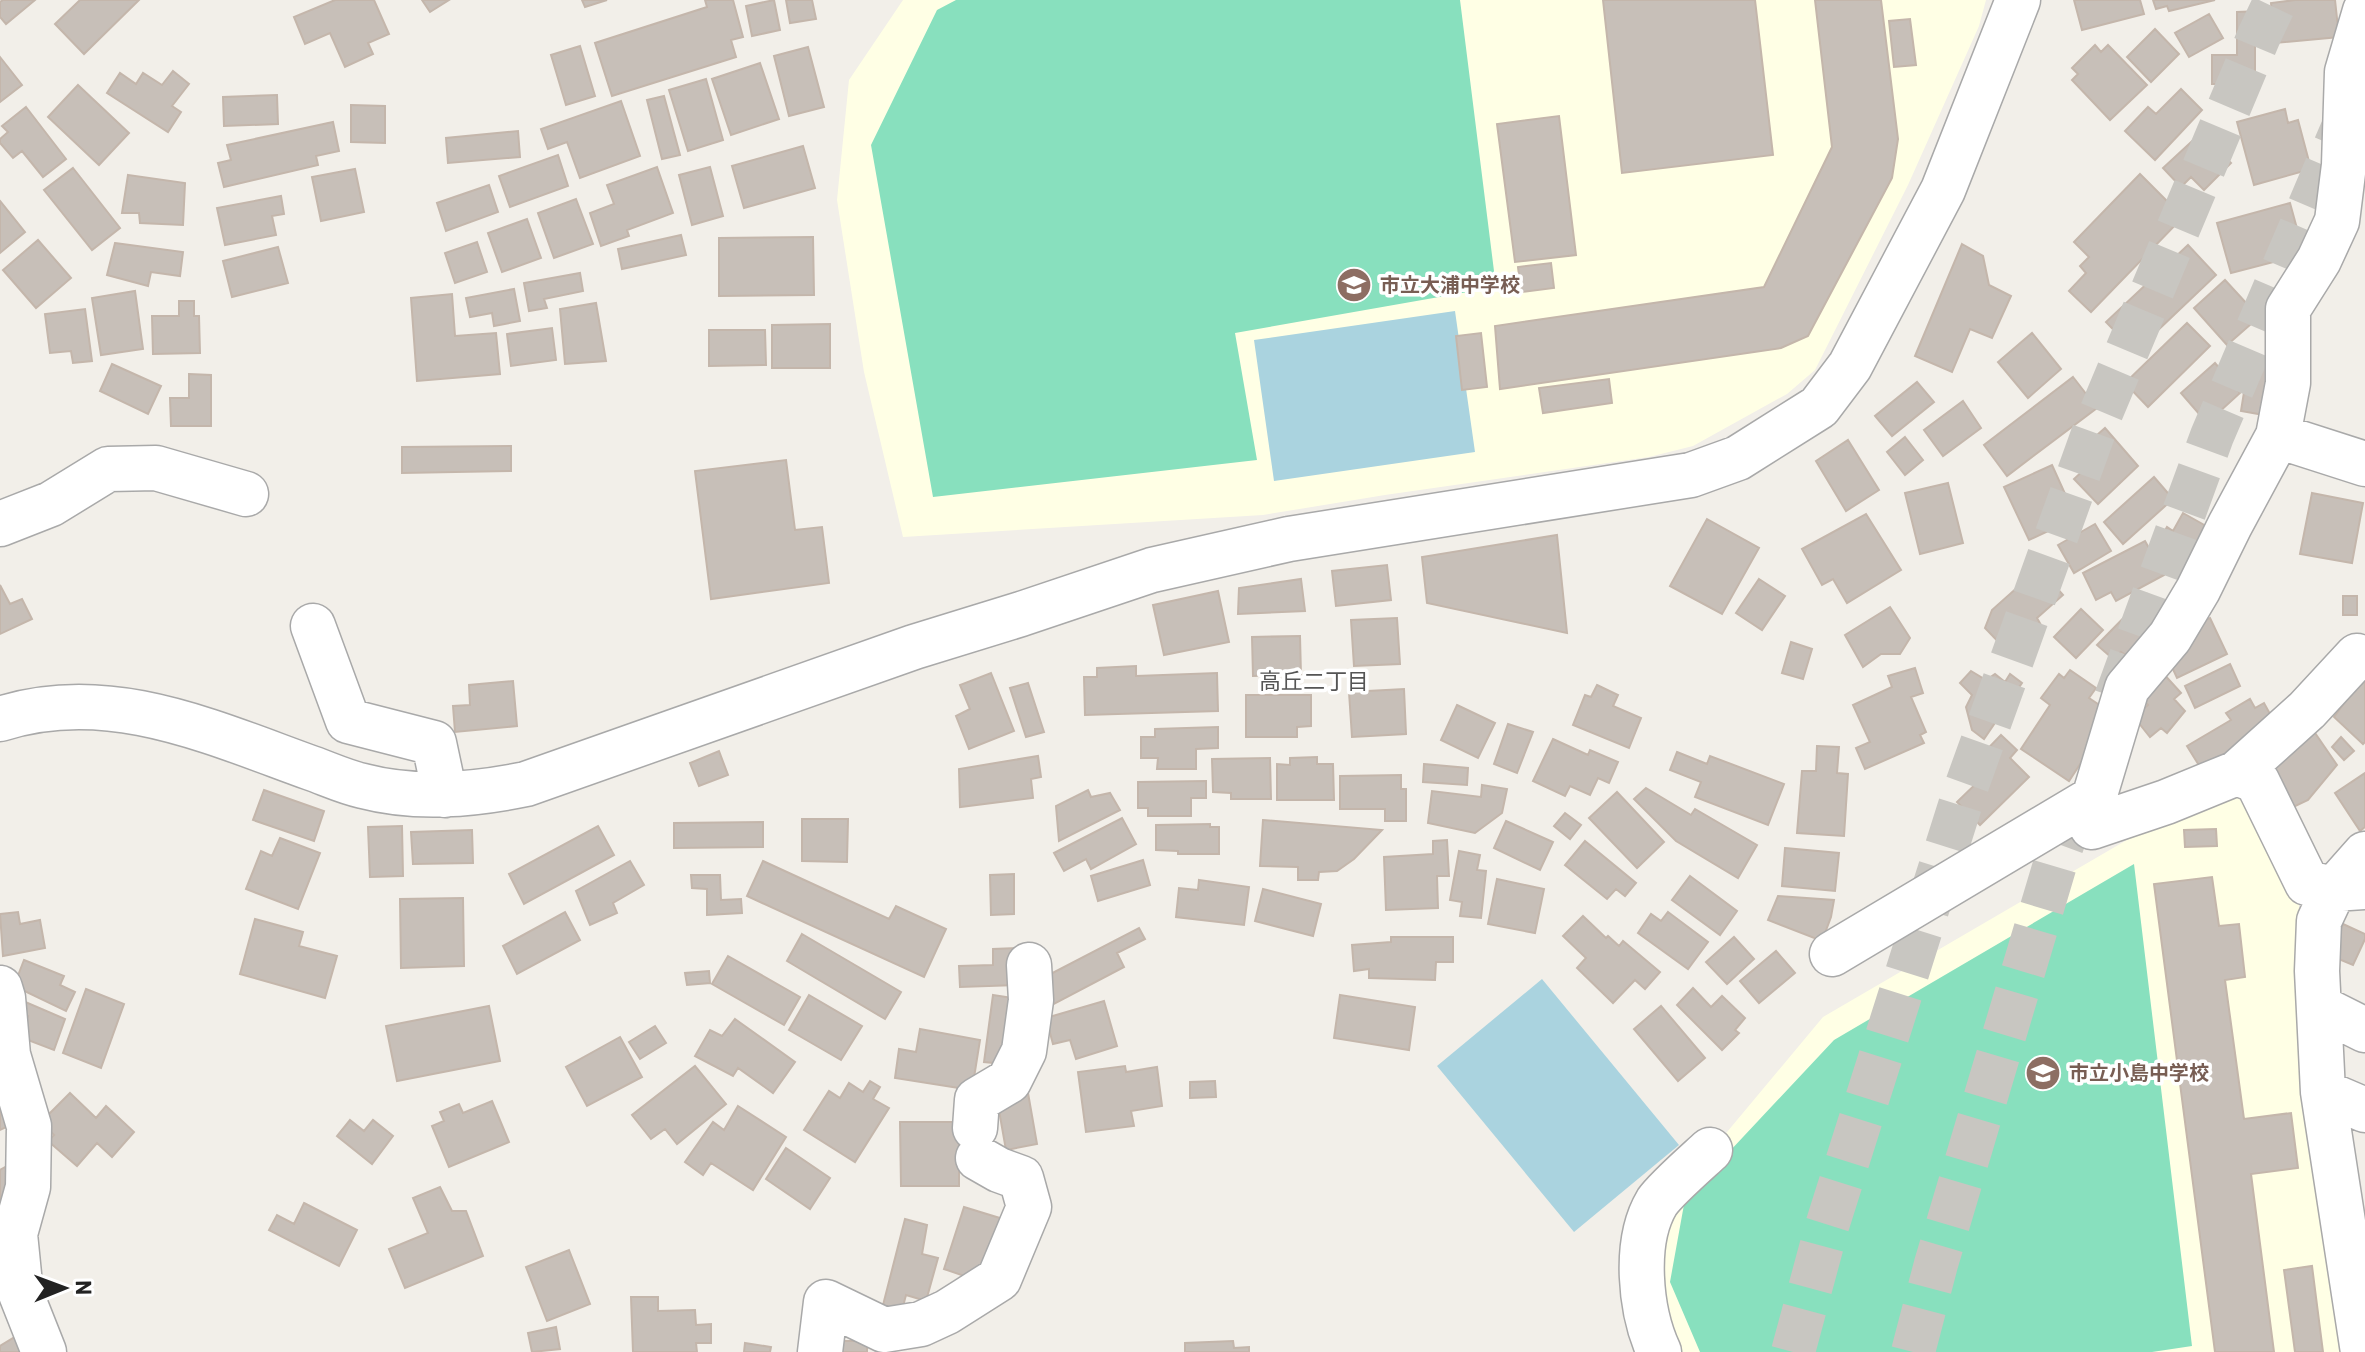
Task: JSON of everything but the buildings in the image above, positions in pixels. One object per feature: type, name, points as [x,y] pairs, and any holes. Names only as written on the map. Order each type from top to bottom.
[{"type":"street","points":[[0,719],[27,710],[87,706],[143,712],[203,728],[363,786],[445,795],[486,792],[526,784],[914,647],[1152,570],[1289,539],[1691,475],[1738,458],[1819,407],[1850,366],[1943,190],[2018,0]]},
{"type":"street","points":[[2357,656],[2307,710],[2237,773],[2092,827],[2094,798],[2127,688],[2170,637],[2278,436],[2288,383],[2288,309],[2319,260],[2337,221],[2344,165],[2347,72],[2365,11]]},
{"type":"street","points":[[2278,436],[2365,464]]},
{"type":"street","points":[[0,524],[51,504],[108,469],[156,468],[246,494]]},
{"type":"street","points":[[313,626],[348,721],[434,743],[445,795]]},
{"type":"street","points":[[2237,773],[2257,781],[2307,883],[2350,888]]},
{"type":"street","points":[[1832,954],[2094,798]]},
{"type":"street","points":[[2363,1352],[2323,1092],[2317,971],[2319,921],[2350,888],[2365,854]]},
{"type":"street","points":[[820,1352],[826,1302],[884,1330],[921,1324],[947,1312],[999,1279],[1029,1207],[1021,1178],[999,1170],[977,1143],[977,1100],[1009,1081],[1024,1051],[1031,1000],[1029,965]]},
{"type":"street","points":[[0,988],[8,1055],[29,1126],[28,1187],[15,1234],[21,1294],[44,1352]]},
{"type":"street","points":[[2319,1007],[2365,1030]]},
{"type":"street","points":[[2323,1092],[2365,1110]]},
{"type":"street","points":[[1659,1352],[1652,1338],[1645,1308],[1641,1267],[1646,1233],[1658,1201],[1710,1150]]},
{"type":"shaded area","name":"市立大浦中学校","points":[[903,0],[1986,0],[1979,26],[1908,185],[1815,370],[1787,394],[1693,446],[1649,457],[1263,515],[903,537],[864,372],[837,200],[849,80]]},
{"type":"shaded area","name":"市立小島中学校","points":[[2251,789],[2299,901],[2300,977],[2339,1352],[1681,1352],[1651,1283],[1672,1198],[1823,1017],[2156,823]]},
{"type":"green space","points":[[956,0],[1460,0],[1496,287],[1235,333],[1257,460],[933,497],[871,145],[937,10]]},
{"type":"green space","name":"市立小島中学校","points":[[2134,864],[2192,1346],[2152,1352],[1700,1352],[1670,1282],[1685,1199],[1834,1040]]},
{"type":"water","points":[[1455,311],[1475,452],[1274,481],[1254,340]]},
{"type":"water","points":[[1542,979],[1679,1145],[1574,1232],[1437,1066]]},
{"type":"tunnel","points":[[1793,1352],[1827,1226],[1963,796],[2098,420],[2276,0]]},
{"type":"tunnel","points":[[2116,698],[2212,436],[2342,130]]},
{"type":"tunnel","points":[[1913,1352],[1936,1264],[2056,861],[2084,785]]},
{"type":"place","name":"市立大浦中学校","points":[[1354,285]]},
{"type":"place","name":"市立小島中学校","points":[[2043,1073]]},
{"type":"district","name":"高丘二丁目","points":[[1314,681]]}]
